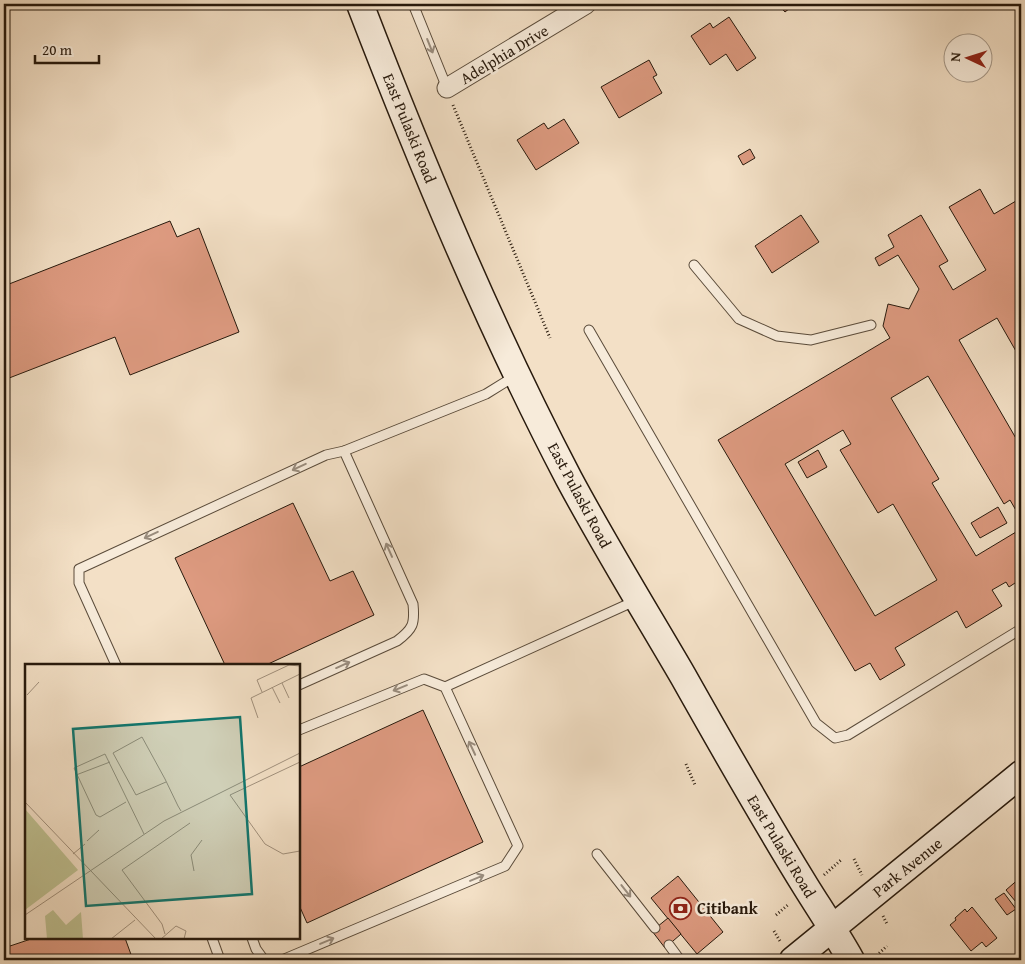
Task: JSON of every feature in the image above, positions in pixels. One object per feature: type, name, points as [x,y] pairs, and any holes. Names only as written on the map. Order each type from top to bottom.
[{"type":"main road","name":"East Pulaski Road","points":[[360,4],[404,118],[481,296],[517,374],[570,480],[637,600],[761,812],[851,960]]},
{"type":"main road","name":"Park Avenue","points":[[793,960],[1021,774]]},
{"type":"street","name":"Adelphia Drive","points":[[446,88],[586,4]]},
{"type":"lane","points":[[413,4],[446,88]]},
{"type":"lane","points":[[694,265],[739,319],[777,336],[811,340],[871,325]]},
{"type":"lane","points":[[588,330],[816,723],[835,738],[848,735],[1021,629]]},
{"type":"lane","points":[[116,664],[79,583],[79,569],[326,455],[344,450],[486,394],[517,374]]},
{"type":"lane","points":[[300,685],[397,642],[410,632],[414,619],[413,604],[344,450]]},
{"type":"lane","points":[[445,687],[637,600]]},
{"type":"lane","points":[[282,960],[505,866],[518,846],[445,687],[424,678],[300,730]]},
{"type":"lane","points":[[597,854],[655,928]]},
{"type":"lane","points":[[212,939],[220,960]]},
{"type":"lane","points":[[252,939],[256,949],[264,960]]},
{"type":"lane","points":[[669,945],[680,960]]},
{"type":"path","points":[[446,88],[550,338]]},
{"type":"path","points":[[686,764],[695,785]]},
{"type":"path","points":[[872,960],[887,946]]},
{"type":"building","points":[[778,4],[795,4],[785,12]]},
{"type":"building","points":[[729,17],[756,58],[737,71],[726,54],[710,65],[691,36],[710,23],[713,28]]},
{"type":"building","points":[[649,60],[657,75],[653,77],[662,93],[619,118],[601,87]]},
{"type":"building","points":[[564,119],[579,143],[536,170],[517,140],[544,123],[548,129]]},
{"type":"building","points":[[750,149],[755,158],[743,165],[738,156]]},
{"type":"building","points":[[980,189],[994,214],[1021,198],[1021,260],[1017,262],[1021,269],[1021,360],[997,318],[959,340],[1021,447],[1021,519],[1010,500],[1004,504],[928,376],[891,398],[939,479],[932,483],[976,556],[1021,529],[1021,579],[1009,587],[1006,582],[992,590],[1002,606],[966,628],[957,611],[895,648],[905,665],[880,680],[870,663],[855,671],[718,440],[890,338],[883,326],[888,304],[909,309],[919,289],[898,255],[879,266],[875,258],[894,247],[888,235],[921,215],[948,261],[939,266],[953,290],[986,270],[949,207]],"holes":[[[843,430],[851,444],[840,450],[878,513],[893,504],[937,580],[875,616],[785,464]]]},
{"type":"building","points":[[801,215],[819,242],[772,273],[755,246]]},
{"type":"building","points":[[170,221],[177,237],[199,228],[239,332],[130,375],[115,337],[4,380],[4,286]]},
{"type":"building","points":[[818,450],[827,467],[807,478],[798,462]]},
{"type":"building","points":[[293,503],[330,581],[353,571],[374,615],[268,664],[225,664],[175,558]]},
{"type":"building","points":[[998,507],[1007,523],[980,538],[971,523]]},
{"type":"building","points":[[423,710],[483,842],[307,923],[300,907],[300,767]]},
{"type":"building","name":"Citibank","points":[[678,876],[723,932],[697,954],[651,898]]},
{"type":"building","points":[[1021,877],[1021,908],[1006,890]]},
{"type":"building","points":[[1004,893],[1016,909],[1007,915],[995,899]]},
{"type":"building","points":[[972,907],[997,938],[986,947],[982,942],[971,951],[950,925],[965,909],[967,912]]},
{"type":"building","points":[[668,918],[681,934],[665,948],[652,931]]},
{"type":"building","points":[[31,939],[125,939],[133,960],[4,960],[4,948]]},
{"type":"place","name":"Citibank","points":[[681,908]]}]
